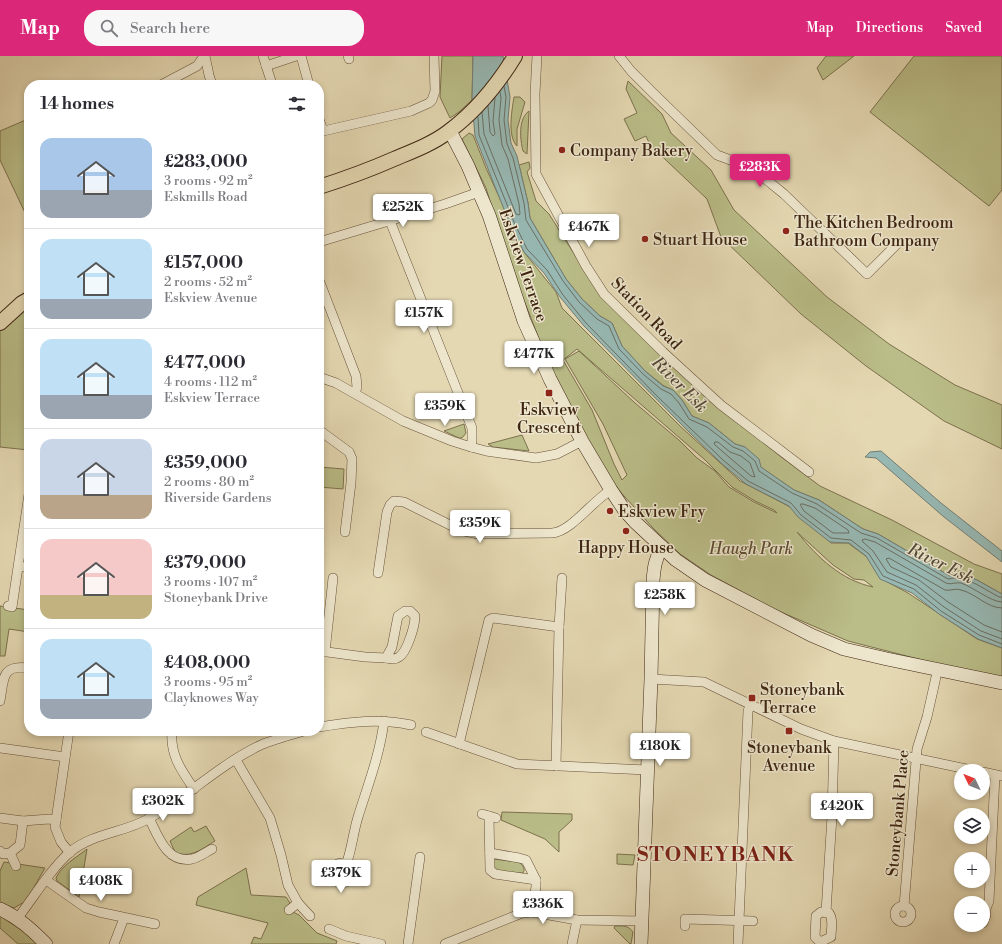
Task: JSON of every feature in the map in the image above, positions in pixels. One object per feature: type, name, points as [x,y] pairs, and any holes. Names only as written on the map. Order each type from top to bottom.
[{"type":"main road","points":[[324,185],[371,169],[418,149],[450,131],[492,88],[514,57]]},
{"type":"main road","name":"Eskview Terrace","points":[[450,131],[465,160],[489,216],[524,321],[553,386],[582,441],[611,490],[634,522],[676,560],[705,580],[812,635],[844,649],[1002,683]]},
{"type":"main road","points":[[0,323],[24,302]]},
{"type":"main road","points":[[641,944],[643,921],[654,565],[656,557],[662,548]]},
{"type":"main road","points":[[0,909],[32,930],[46,944]]},
{"type":"street","points":[[170,80],[197,66],[205,56]]},
{"type":"street","points":[[205,56],[210,80]]},
{"type":"street","points":[[263,56],[271,80]]},
{"type":"street","points":[[266,66],[296,56]]},
{"type":"street","points":[[301,56],[308,80]]},
{"type":"street","points":[[324,131],[411,111],[426,105],[432,100],[435,91],[434,56]]},
{"type":"street","name":"Station Road","points":[[537,56],[535,87],[536,174],[586,266],[604,294],[663,352],[721,405],[809,472]]},
{"type":"street","points":[[619,56],[631,71],[717,155],[752,168],[784,194],[867,274],[899,242]]},
{"type":"street","points":[[324,241],[445,204],[479,192]]},
{"type":"street","points":[[390,221],[472,428],[471,447]]},
{"type":"street","points":[[324,293],[356,376],[357,387],[355,393]]},
{"type":"street","points":[[324,379],[355,393],[403,421],[452,441],[486,451],[544,458],[557,454],[582,441]]},
{"type":"street","points":[[324,434],[349,452],[352,459],[351,484],[345,532]]},
{"type":"street","points":[[378,573],[387,512],[390,505],[394,501],[404,502],[460,530],[478,534],[557,533],[566,528],[600,497],[611,490]]},
{"type":"street","points":[[8,606],[12,607],[24,524]]},
{"type":"street","points":[[19,566],[24,567]]},
{"type":"street","points":[[324,638],[333,578]]},
{"type":"street","points":[[556,766],[559,627],[562,578]]},
{"type":"street","points":[[324,651],[365,657],[394,659],[400,657],[409,642],[415,625],[415,616],[410,611],[406,611],[398,616],[392,647],[386,658]]},
{"type":"street","points":[[459,744],[489,620],[493,618],[559,627]]},
{"type":"street","points":[[0,701],[5,674],[10,669],[17,666],[24,667]]},
{"type":"street","name":"Stoneybank Place","points":[[904,906],[917,749],[927,717],[936,677]]},
{"type":"street","points":[[651,679],[704,682],[750,706],[801,729],[834,741],[954,767]]},
{"type":"street","points":[[738,944],[748,710],[750,706]]},
{"type":"street","points":[[324,726],[363,721],[384,721],[411,725]]},
{"type":"street","points":[[346,864],[350,854],[357,819],[378,753],[384,721]]},
{"type":"street","points":[[426,732],[517,764],[647,770]]},
{"type":"street","points":[[68,736],[56,820],[57,834],[61,842],[70,853]]},
{"type":"street","points":[[171,736],[174,754],[179,767],[194,789]]},
{"type":"street","points":[[17,919],[46,880],[70,853],[92,838],[132,827],[149,818],[236,760],[279,736]]},
{"type":"street","points":[[826,912],[832,816],[834,741]]},
{"type":"street","points":[[0,748],[65,757]]},
{"type":"street","points":[[236,760],[270,818],[282,855],[288,884],[298,902],[310,916]]},
{"type":"street","points":[[989,896],[999,776]]},
{"type":"street","points":[[489,816],[490,870],[495,874],[536,880]]},
{"type":"street","points":[[0,818],[23,821],[48,819],[56,820]]},
{"type":"street","points":[[149,818],[164,847],[170,854],[182,859],[192,859],[208,850]]},
{"type":"street","points":[[0,852],[3,854],[10,853],[20,845],[23,821]]},
{"type":"street","points":[[10,853],[16,866]]},
{"type":"street","points":[[490,853],[526,860],[536,880],[531,913]]},
{"type":"street","points":[[408,944],[421,862]]},
{"type":"street","points":[[46,880],[86,908],[124,918],[156,924]]},
{"type":"street","points":[[290,910],[298,902]]},
{"type":"street","points":[[445,944],[522,913],[577,920],[643,921]]},
{"type":"street","points":[[114,944],[124,918]]},
{"type":"street","points":[[685,926],[685,918],[753,921]]},
{"type":"street","points":[[572,944],[577,920]]},
{"type":"street","points":[[329,929],[346,936],[381,944]]},
{"type":"green space","points":[[442,56],[473,56],[472,100],[450,118],[440,97]]},
{"type":"green space","points":[[826,56],[854,56],[823,80],[817,68]]},
{"type":"green space","points":[[914,56],[1002,56],[1002,190],[989,206],[870,112]]},
{"type":"green space","points":[[628,81],[662,114],[671,133],[711,170],[734,210],[827,297],[889,344],[955,385],[1002,405],[1002,449],[944,421],[866,366],[801,314],[721,237],[707,199],[650,145],[646,136],[635,141],[624,119],[637,113],[626,89]]},
{"type":"green space","points":[[514,97],[520,97],[525,102],[517,129],[517,146],[514,142],[511,130],[511,116]]},
{"type":"green space","points":[[529,111],[527,154],[523,151],[521,141],[521,124],[525,115]]},
{"type":"green space","points":[[24,121],[24,210],[0,160],[0,131]]},
{"type":"green space","name":"Haugh Park","points":[[469,133],[473,135],[486,168],[524,252],[556,292],[562,308],[680,426],[740,481],[792,508],[831,543],[848,543],[867,557],[880,578],[908,593],[977,639],[1002,648],[1002,677],[942,665],[848,641],[774,609],[711,575],[680,554],[653,528],[616,487],[600,463],[551,369],[507,257],[486,188],[462,139]],"holes":[[[577,349],[704,459],[732,487],[777,513],[754,502],[729,487],[715,471],[697,458],[579,351],[565,359],[603,424],[627,475],[622,480],[592,410],[563,360]],[[797,532],[833,565],[854,579],[864,580],[873,587],[861,584],[831,567],[813,551]]]},
{"type":"green space","points":[[529,162],[530,168],[527,172],[536,201],[549,214],[600,295],[677,369],[780,456],[820,486],[892,520],[974,564],[1002,574],[1002,594],[977,580],[959,573],[950,576],[878,534],[863,529],[819,500],[794,490],[760,467],[745,447],[735,444],[709,423],[692,416],[682,400],[673,390],[664,386],[645,371],[622,346],[612,323],[600,316],[582,299],[566,279],[530,218],[519,165]]},
{"type":"green space","points":[[24,309],[24,449],[0,447],[0,328]]},
{"type":"green space","points":[[464,424],[466,433],[462,438],[444,431]]},
{"type":"green space","points":[[522,435],[529,451],[493,447],[488,444]]},
{"type":"green space","points":[[324,467],[344,469],[343,489],[324,487]]},
{"type":"green space","points":[[0,606],[24,609],[24,631],[9,629],[5,656],[0,656]]},
{"type":"green space","points":[[502,812],[572,814],[572,820],[559,832],[559,852],[545,839],[501,820]]},
{"type":"green space","points":[[206,826],[215,841],[201,850],[191,854],[180,854],[175,852],[170,841],[191,827],[194,832]]},
{"type":"green space","points":[[87,849],[79,897],[57,881],[56,878],[65,866]]},
{"type":"green space","points":[[617,854],[635,855],[633,865],[617,864]]},
{"type":"green space","points":[[491,860],[518,862],[523,866],[524,871],[523,873],[520,873],[495,871]]},
{"type":"green space","points":[[4,862],[45,868],[26,901],[14,908],[0,904],[0,871]]},
{"type":"green space","points":[[246,868],[251,895],[286,897],[290,903],[284,909],[288,915],[293,912],[299,915],[317,933],[337,941],[336,944],[251,944],[254,937],[261,939],[268,923],[196,905],[198,897]]},
{"type":"green space","points":[[0,916],[26,933],[38,944],[18,944],[0,928]]},
{"type":"green space","points":[[615,926],[625,926],[633,932],[631,944],[614,928]]},
{"type":"water","points":[[473,56],[503,56],[510,97],[508,120],[511,143],[517,156],[530,218],[566,279],[582,299],[600,316],[612,323],[622,346],[645,371],[663,386],[673,390],[682,400],[692,416],[709,423],[735,444],[745,447],[759,459],[761,467],[794,490],[819,500],[863,529],[878,534],[950,576],[959,573],[977,580],[1002,594],[1002,648],[978,639],[939,614],[912,593],[880,579],[866,556],[849,543],[830,542],[798,517],[789,506],[746,484],[721,463],[687,430],[584,326],[560,297],[544,273],[524,252],[510,224],[475,136],[472,100]]},
{"type":"water","points":[[881,451],[941,503],[1002,551],[1002,562],[944,517],[876,458],[865,457],[870,452]]},
{"type":"place","name":"Company Bakery","points":[[562,150]]},
{"type":"place","name":"The Kitchen Bedroom Bathroom Company","points":[[786,231]]},
{"type":"place","name":"Stuart House","points":[[645,239]]},
{"type":"place","name":"Eskview Crescent","points":[[549,393]]},
{"type":"place","name":"Eskview Fry","points":[[610,511]]},
{"type":"place","name":"Happy House","points":[[626,531]]},
{"type":"place","name":"Stoneybank Terrace","points":[[752,698]]},
{"type":"place","name":"Stoneybank Avenue","points":[[789,731]]},
{"type":"district","name":"STONEYBANK","points":[[716,854]]},
{"type":"water label","name":"River Esk","points":[[680,384]]},
{"type":"water label","name":"River Esk","points":[[941,563]]}]
